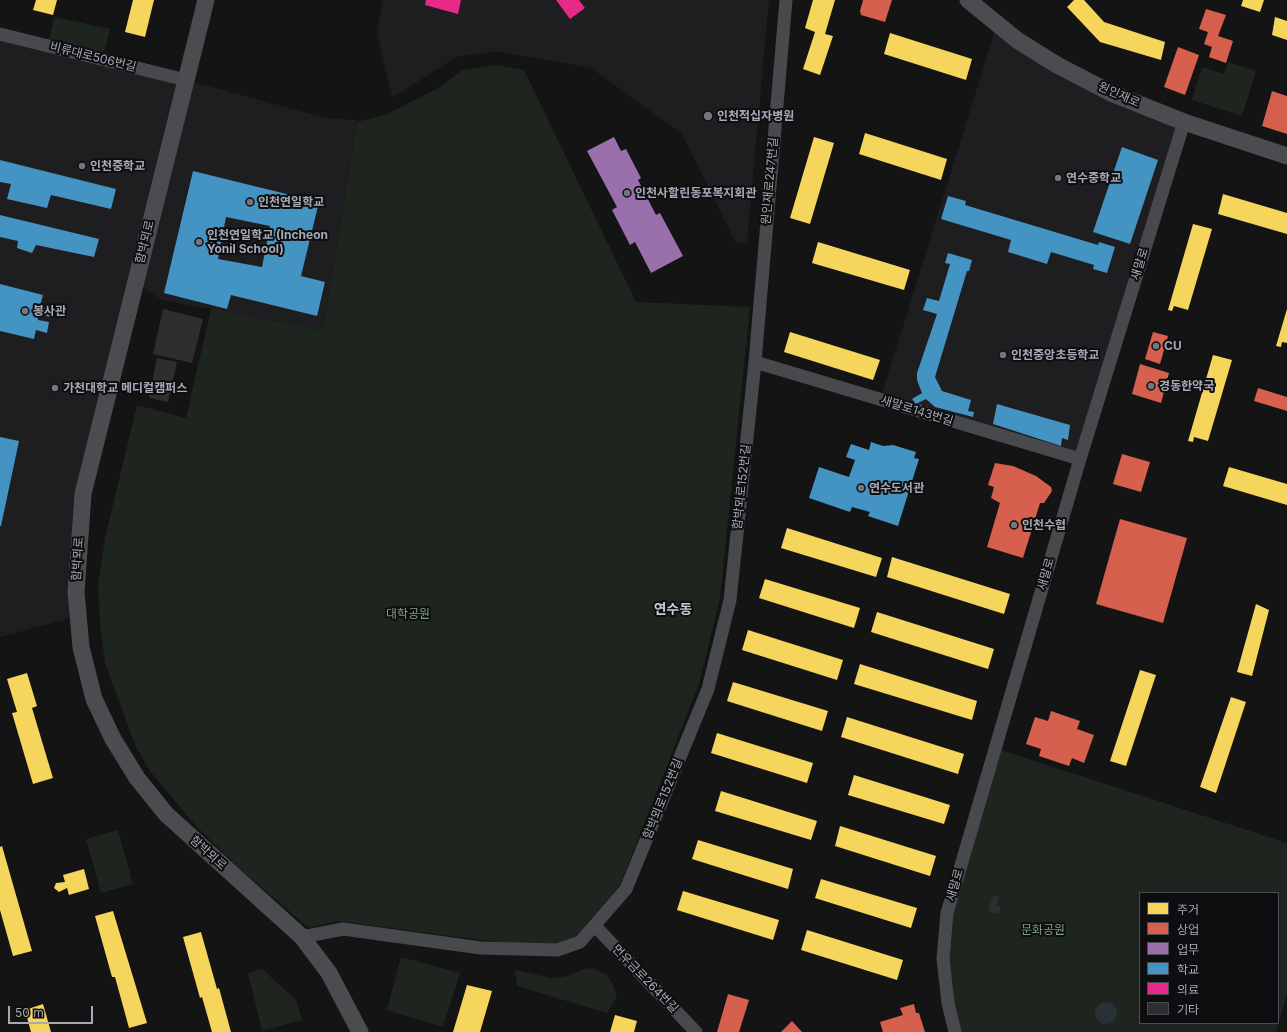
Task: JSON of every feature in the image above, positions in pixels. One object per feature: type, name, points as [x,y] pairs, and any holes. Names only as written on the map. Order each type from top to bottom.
[{"type":"main road","name":"함박뫼로","points":[[206,0],[83,494],[76,592],[81,647],[94,699],[113,739],[137,778],[166,814],[302,937],[329,973],[360,1032]]},
{"type":"main road","name":"원인재로","points":[[968,0],[1017,40],[1057,65],[1111,93],[1184,122],[1287,156]]},
{"type":"street","name":"원인재로247번길","points":[[755,362],[786,0]]},
{"type":"street","name":"비류대로506번길","points":[[0,34],[186,80]]},
{"type":"street","name":"새말로","points":[[955,1032],[948,1003],[943,959],[947,913],[1080,459],[1184,122]]},
{"type":"street","name":"새말로143번길","points":[[755,362],[1080,459]]},
{"type":"street","name":"함박뫼로152번길","points":[[302,937],[343,929],[482,948],[557,950],[580,942],[626,889],[708,688],[730,600],[755,362]]},
{"type":"street","name":"먼우금로264번길","points":[[595,926],[696,1032]]},
{"type":"shaded area","name":"인천적십자병원","points":[[383,0],[769,0],[747,243],[736,243],[682,134],[591,68],[496,51],[456,57],[392,98],[377,32]]},
{"type":"shaded area","points":[[997,24],[1184,122],[1080,459],[880,400]]},
{"type":"shaded area","points":[[0,34],[186,80],[326,118],[357,120],[323,330],[162,300],[136,282],[83,494],[78,616],[0,637]]},
{"type":"shaded area","points":[[1106,1002],[1114,1005],[1117,1013],[1114,1021],[1106,1024],[1098,1021],[1095,1013],[1098,1005]]},
{"type":"green space","points":[[54,17],[110,29],[104,53],[49,40]]},
{"type":"green space","points":[[1228,62],[1256,71],[1242,116],[1192,100],[1202,67],[1224,74]]},
{"type":"green space","name":"대학공원","points":[[495,65],[524,70],[636,302],[750,307],[720,598],[699,684],[620,885],[576,936],[554,944],[512,944],[338,921],[309,928],[241,870],[196,826],[150,771],[135,745],[105,663],[100,624],[98,585],[105,538],[137,405],[186,418],[211,309],[323,330],[357,122],[385,115],[440,87],[463,70]]},
{"type":"green space","name":"문화공원","points":[[995,748],[1287,843],[1287,994],[1279,1022],[1279,892],[1139,892],[1139,1024],[1278,1024],[1276,1032],[955,1032],[948,1003],[947,913]]},
{"type":"green space","points":[[118,830],[133,884],[101,893],[86,839]]},
{"type":"green space","points":[[401,957],[460,973],[443,1027],[387,1010]]},
{"type":"green space","points":[[586,968],[594,969],[606,974],[612,983],[617,997],[607,1013],[517,986],[515,970],[551,978],[565,977]]},
{"type":"green space","points":[[262,969],[296,1000],[302,1020],[262,1031],[248,973]]},
{"type":"building: 주거","points":[[36,0],[57,0],[53,15],[33,10]]},
{"type":"building: 주거","points":[[133,0],[154,0],[145,37],[125,32]]},
{"type":"building: 주거","points":[[813,0],[835,0],[825,34],[833,36],[820,75],[803,69],[815,32],[805,28]]},
{"type":"building: 주거","points":[[1074,0],[1084,0],[1104,22],[1165,42],[1161,60],[1100,42],[1067,7]]},
{"type":"building: 주거","points":[[1243,0],[1264,0],[1260,12],[1241,6]]},
{"type":"building: 주거","points":[[1275,17],[1287,21],[1287,40],[1272,35]]},
{"type":"building: 주거","points":[[890,33],[972,59],[966,80],[884,54]]},
{"type":"building: 주거","points":[[865,133],[947,159],[941,180],[859,154]]},
{"type":"building: 주거","points":[[814,137],[834,143],[810,224],[790,218]]},
{"type":"building: 주거","points":[[1223,194],[1287,213],[1287,234],[1218,214]]},
{"type":"building: 주거","points":[[1193,224],[1212,229],[1188,310],[1174,306],[1172,311],[1168,310]]},
{"type":"building: 주거","points":[[818,242],[910,270],[904,290],[812,263]]},
{"type":"building: 주거","points":[[1287,309],[1287,343],[1282,342],[1281,347],[1276,346]]},
{"type":"building: 주거","points":[[790,332],[880,360],[873,380],[784,352]]},
{"type":"building: 주거","points":[[1213,355],[1232,360],[1208,441],[1194,437],[1193,442],[1188,441]]},
{"type":"building: 주거","points":[[1229,467],[1287,484],[1287,505],[1223,486]]},
{"type":"building: 주거","points":[[787,528],[882,558],[876,577],[781,548]]},
{"type":"building: 주거","points":[[892,557],[1010,594],[1004,614],[887,577]]},
{"type":"building: 주거","points":[[765,579],[860,608],[854,628],[759,598]]},
{"type":"building: 주거","points":[[1256,604],[1269,610],[1252,676],[1237,672]]},
{"type":"building: 주거","points":[[877,612],[994,649],[988,669],[871,632]]},
{"type":"building: 주거","points":[[748,630],[843,660],[837,680],[742,650]]},
{"type":"building: 주거","points":[[860,664],[977,701],[972,720],[854,684]]},
{"type":"building: 주거","points":[[1140,670],[1156,675],[1126,766],[1110,761]]},
{"type":"building: 주거","points":[[27,673],[37,706],[32,708],[53,778],[33,784],[12,713],[17,712],[7,679]]},
{"type":"building: 주거","points":[[733,682],[828,711],[822,731],[727,701]]},
{"type":"building: 주거","points":[[1231,697],[1246,702],[1216,793],[1200,787]]},
{"type":"building: 주거","points":[[847,717],[964,754],[958,774],[841,737]]},
{"type":"building: 주거","points":[[717,733],[813,763],[807,783],[711,753]]},
{"type":"building: 주거","points":[[854,775],[950,805],[944,824],[848,795]]},
{"type":"building: 주거","points":[[721,791],[817,821],[811,840],[715,811]]},
{"type":"building: 주거","points":[[840,826],[936,856],[930,876],[835,846]]},
{"type":"building: 주거","points":[[698,840],[793,869],[788,889],[692,859]]},
{"type":"building: 주거","points":[[2,846],[32,951],[13,956],[0,910],[0,847]]},
{"type":"building: 주거","points":[[84,869],[89,889],[69,895],[67,888],[59,892],[54,888],[56,883],[65,882],[63,875]]},
{"type":"building: 주거","points":[[821,879],[917,908],[911,928],[815,898]]},
{"type":"building: 주거","points":[[683,891],[779,920],[773,940],[677,910]]},
{"type":"building: 주거","points":[[113,911],[147,1023],[129,1028],[115,977],[112,977],[95,916]]},
{"type":"building: 주거","points":[[807,930],[903,960],[897,980],[801,950]]},
{"type":"building: 주거","points":[[201,932],[231,1032],[212,1032],[202,997],[200,998],[183,937]]},
{"type":"building: 주거","points":[[467,985],[492,991],[480,1032],[453,1032]]},
{"type":"building: 주거","points":[[43,1004],[51,1032],[31,1032],[25,1010]]},
{"type":"building: 주거","points":[[615,1015],[637,1021],[634,1032],[610,1032]]},
{"type":"building: 상업","points":[[863,0],[892,0],[885,22],[861,15],[860,11]]},
{"type":"building: 상업","points":[[1206,9],[1226,15],[1218,36],[1233,41],[1226,63],[1209,57],[1212,47],[1204,44],[1208,32],[1199,29]]},
{"type":"building: 상업","points":[[1178,47],[1199,55],[1185,95],[1164,87]]},
{"type":"building: 상업","points":[[1272,91],[1287,96],[1287,134],[1262,126]]},
{"type":"building: 상업","points":[[1153,332],[1168,336],[1160,364],[1145,359]]},
{"type":"building: 상업","points":[[1140,364],[1169,373],[1161,403],[1132,394]]},
{"type":"building: 상업","points":[[1258,388],[1287,397],[1287,411],[1254,401]]},
{"type":"building: 상업","points":[[1122,454],[1150,462],[1141,492],[1113,484]]},
{"type":"building: 상업","name":"인천수협","points":[[995,463],[1013,466],[1036,476],[1051,487],[1052,491],[1044,503],[1040,503],[1023,558],[987,547],[1000,503],[991,498],[994,487],[988,485]]},
{"type":"building: 상업","points":[[1120,519],[1187,538],[1163,623],[1096,604]]},
{"type":"building: 상업","points":[[1051,711],[1080,721],[1077,729],[1094,735],[1084,763],[1072,758],[1069,766],[1039,756],[1041,749],[1026,744],[1035,717],[1048,721]]},
{"type":"building: 상업","points":[[728,994],[749,1000],[739,1032],[717,1032]]},
{"type":"building: 상업","points":[[914,1004],[916,1013],[919,1013],[925,1032],[883,1032],[880,1022],[903,1015],[900,1008]]},
{"type":"building: 상업","points":[[792,1021],[802,1032],[781,1032]]},
{"type":"building: 업무","name":"인천사할린동포복지회관","points":[[614,137],[621,151],[626,149],[641,178],[638,180],[656,215],[660,213],[683,256],[651,273],[635,242],[630,245],[612,210],[617,207],[587,151]]},
{"type":"building: 학교","points":[[1122,147],[1158,160],[1130,244],[1093,232]]},
{"type":"building: 학교","points":[[0,160],[116,189],[111,209],[51,195],[47,208],[7,199],[11,184],[0,182]]},
{"type":"building: 학교","name":"인천연일학교 (Incheon Yonil School)","points":[[193,171],[319,202],[301,276],[325,282],[317,316],[231,295],[227,309],[164,293]],"holes":[[[226,217],[270,226],[262,267],[218,259]]]},
{"type":"building: 학교","points":[[948,196],[966,201],[965,205],[1098,245],[1099,242],[1115,247],[1107,273],[1093,269],[1094,265],[1051,252],[1047,264],[1008,252],[1011,240],[941,219]]},
{"type":"building: 학교","points":[[0,215],[99,239],[94,257],[36,245],[32,253],[17,248],[18,241],[0,237]]},
{"type":"building: 학교","points":[[948,253],[972,260],[969,271],[967,271],[935,377],[942,391],[971,400],[968,411],[974,412],[973,417],[935,407],[926,399],[916,404],[912,399],[922,393],[917,380],[917,373],[937,314],[923,310],[927,298],[939,301],[950,264],[945,263]]},
{"type":"building: 학교","name":"봉사관","points":[[0,284],[43,295],[40,306],[50,308],[50,317],[38,314],[38,320],[49,322],[47,333],[36,330],[34,339],[0,331]]},
{"type":"building: 학교","points":[[997,404],[1070,425],[1068,440],[1062,438],[1061,446],[993,424]]},
{"type":"building: 학교","points":[[0,437],[19,441],[1,526],[0,526]]},
{"type":"building: 학교","name":"연수도서관","points":[[871,442],[883,446],[893,445],[916,452],[914,458],[919,459],[898,526],[868,516],[870,512],[852,507],[850,512],[809,498],[819,467],[849,477],[855,460],[846,457],[851,444],[869,450]]},
{"type":"building: 의료","points":[[426,0],[461,0],[458,14],[425,5]]},
{"type":"building: 의료","points":[[556,0],[579,0],[585,8],[570,19]]},
{"type":"building: 기타","points":[[163,309],[203,319],[192,363],[153,354]]},
{"type":"building: 기타","points":[[157,358],[177,362],[168,402],[149,398]]},
{"type":"building: 기타","points":[[993,895],[999,897],[996,905],[1001,907],[999,914],[988,911]]},
{"type":"place","name":"인천적십자병원","points":[[708,116]]},
{"type":"place","name":"인천중학교","points":[[82,166]]},
{"type":"place","name":"연수중학교","points":[[1058,178]]},
{"type":"place","name":"인천사할린동포복지회관","points":[[627,193]]},
{"type":"place","name":"인천연일학교","points":[[250,202]]},
{"type":"place","name":"인천연일학교 (Incheon Yonil School)","points":[[199,242]]},
{"type":"place","name":"봉사관","points":[[25,311]]},
{"type":"place","name":"CU","points":[[1156,346]]},
{"type":"place","name":"인천중앙초등학교","points":[[1003,355]]},
{"type":"place","name":"경동한약국","points":[[1151,386]]},
{"type":"place","name":"가천대학교 메디컬캠퍼스","points":[[55,388]]},
{"type":"place","name":"연수도서관","points":[[861,488]]},
{"type":"place","name":"인천수협","points":[[1014,525]]},
{"type":"district","name":"연수동","points":[[673,610]]}]
